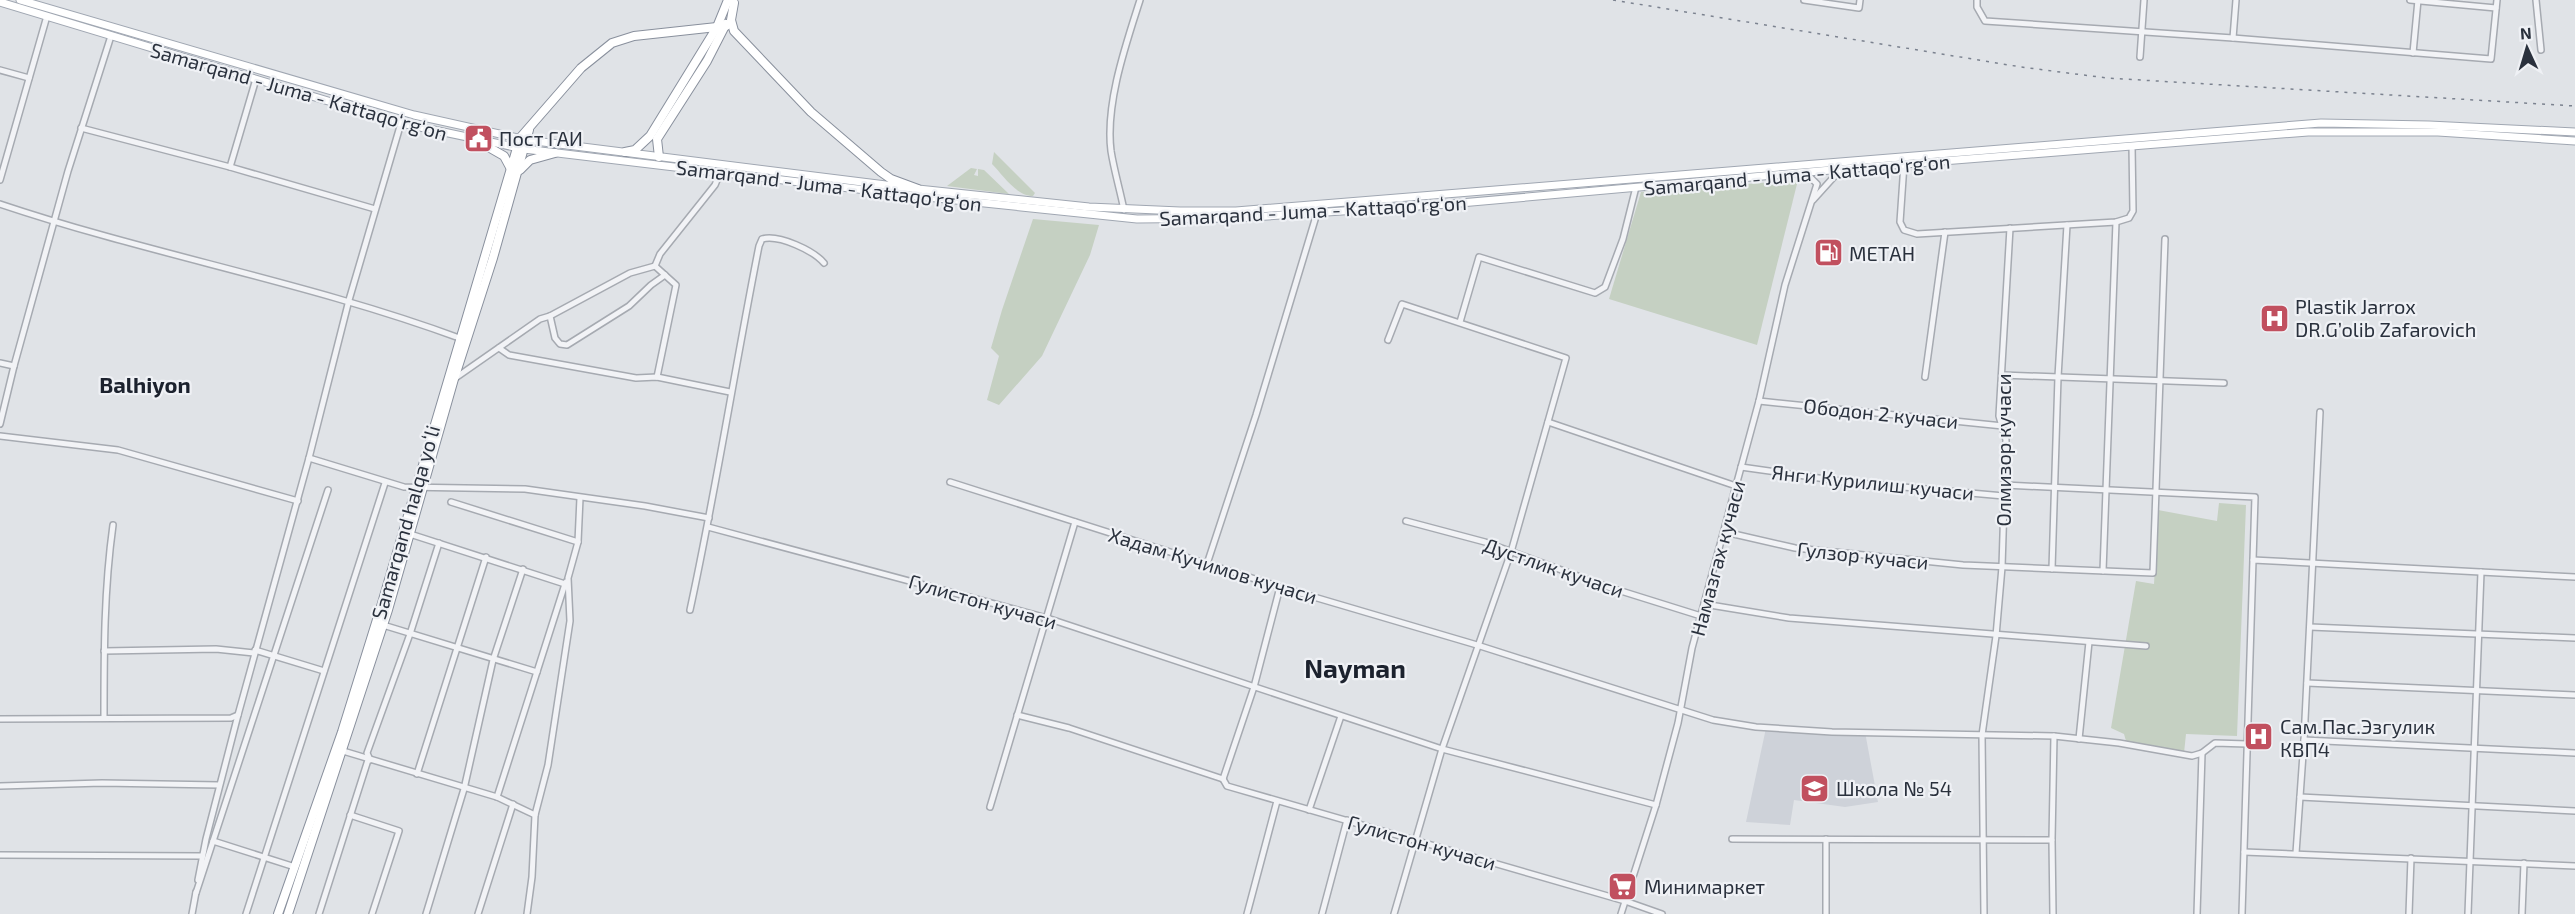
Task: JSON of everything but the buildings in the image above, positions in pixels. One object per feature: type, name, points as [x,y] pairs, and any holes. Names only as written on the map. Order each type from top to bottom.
[{"type":"highway","points":[[699,28],[714,24],[732,1]]},
{"type":"highway","points":[[659,157],[657,139],[701,70],[732,1]]},
{"type":"highway","points":[[732,1],[731,20],[734,31],[794,95],[881,172],[891,179],[918,189]]},
{"type":"highway","points":[[625,152],[635,150],[650,136],[722,26],[722,15]]},
{"type":"highway","points":[[524,139],[581,68],[612,44],[634,36],[722,26]]},
{"type":"highway","name":"Samarqand halqa yoʻli","points":[[288,914],[383,625],[410,534],[419,489],[524,139]]},
{"type":"highway","points":[[476,140],[504,156],[515,172],[530,160],[555,153]]},
{"type":"highway","name":"Samarqand halqa yoʻli","points":[[278,914],[342,732],[454,379],[463,339]]},
{"type":"main road","name":"Samarqand - Juma - Kattaqo‘rg‘on","points":[[20,0],[414,115],[524,139],[918,189],[1124,210],[1236,211],[1589,182],[2112,144],[2132,146],[2328,131],[2575,132]]},
{"type":"main road","name":"Samarqand - Juma - Kattaqo‘rg‘on","points":[[0,2],[401,123],[476,140],[555,153],[720,173],[1137,219],[1237,218],[1590,191],[1904,164],[2320,123],[2429,125],[2575,141]]},
{"type":"main road","points":[[1589,182],[1590,191]]},
{"type":"main road","points":[[1397,197],[1398,206]]},
{"type":"street","points":[[1124,210],[1111,149],[1113,96],[1123,53],[1140,0]]},
{"type":"street","points":[[1804,0],[1859,8],[1860,0]]},
{"type":"street","points":[[1977,0],[1977,7],[1985,21],[2491,59],[2497,0]]},
{"type":"street","points":[[2140,57],[2144,0]]},
{"type":"street","points":[[2233,38],[2236,0]]},
{"type":"street","points":[[2410,0],[2496,8]]},
{"type":"street","points":[[2413,53],[2418,0]]},
{"type":"street","points":[[2536,0],[2541,50]]},
{"type":"street","points":[[0,180],[47,16]]},
{"type":"street","points":[[0,424],[54,222],[111,36]]},
{"type":"street","points":[[0,70],[29,78]]},
{"type":"street","points":[[230,167],[256,79]]},
{"type":"street","points":[[192,914],[206,839],[254,651],[298,501],[349,300],[401,123]]},
{"type":"street","points":[[81,128],[230,167],[375,209]]},
{"type":"street","points":[[1904,164],[1900,222],[1904,230],[1917,234],[2116,222],[2129,218],[2134,201],[2132,146]]},
{"type":"street","points":[[1812,201],[1842,169]]},
{"type":"street","points":[[1805,172],[1817,184],[1812,201]]},
{"type":"street","points":[[655,266],[660,254],[715,185],[720,173]]},
{"type":"street","points":[[1460,322],[1479,257],[1595,292],[1602,291],[1623,239],[1636,187]]},
{"type":"street","name":"Намазгах кучаси","points":[[1621,914],[1656,806],[1704,604],[1759,401],[1785,285],[1812,201]]},
{"type":"street","points":[[0,204],[54,222],[349,300],[463,339]]},
{"type":"street","points":[[1206,564],[1256,414],[1317,213]]},
{"type":"street","points":[[2103,571],[2116,222]]},
{"type":"street","points":[[2052,569],[2058,377],[2067,225]]},
{"type":"street","name":"Олмизор кучаси","points":[[1984,914],[1982,735],[1996,636],[2002,567],[2006,440],[1999,416],[2010,228]]},
{"type":"street","points":[[1925,377],[1945,232]]},
{"type":"street","points":[[690,610],[708,527],[730,393],[759,246],[762,239],[767,237],[801,247],[818,256],[824,264]]},
{"type":"street","points":[[2157,492],[2165,239]]},
{"type":"street","points":[[655,266],[676,285],[657,377]]},
{"type":"street","points":[[454,379],[540,319],[550,316],[630,273],[655,266]]},
{"type":"street","points":[[550,316],[555,338],[560,344],[567,345],[629,306],[651,285],[665,276]]},
{"type":"street","points":[[1388,340],[1402,304],[1566,358],[1511,552],[1442,749],[1394,914]]},
{"type":"street","points":[[499,348],[509,356],[636,378],[657,377],[730,393]]},
{"type":"street","points":[[0,363],[14,366]]},
{"type":"street","points":[[2002,375],[2224,383]]},
{"type":"street","name":"Ободон 2 кучаси","points":[[1759,401],[2003,426]]},
{"type":"street","points":[[2296,853],[2304,740],[2320,412]]},
{"type":"street","points":[[1548,422],[1736,486]]},
{"type":"street","points":[[0,436],[118,450],[298,501]]},
{"type":"street","points":[[309,458],[385,483],[419,489],[442,487],[514,489],[645,506],[709,518]]},
{"type":"street","name":"Янги Курилиш кучаси","points":[[1741,467],[1847,482],[2004,496]]},
{"type":"street","name":"Хадам Кучимов кучаси","points":[[950,482],[1206,564],[1477,645],[1713,720],[1756,727],[1832,732],[2054,736],[2119,743],[2192,756],[2202,753],[2215,743],[2247,744]]},
{"type":"street","points":[[246,914],[385,483]]},
{"type":"street","points":[[2005,485],[2255,497],[2242,914]]},
{"type":"street","points":[[196,893],[215,841],[327,490]]},
{"type":"street","name":"Гулзор кучаси","points":[[1725,532],[1795,548],[1963,565],[2153,573],[2157,492]]},
{"type":"street","points":[[497,797],[578,542],[580,498]]},
{"type":"street","points":[[451,502],[578,542]]},
{"type":"street","name":"Дустлик кучаси","points":[[1406,521],[1485,542],[1605,586],[1701,616]]},
{"type":"street","points":[[990,807],[1075,522]]},
{"type":"street","points":[[104,718],[106,577],[113,525]]},
{"type":"street","name":"Гулистон кучаси","points":[[708,527],[1047,618],[1442,749],[1656,806]]},
{"type":"street","points":[[410,534],[567,581]]},
{"type":"street","points":[[319,914],[369,760],[368,753],[439,543]]},
{"type":"street","points":[[417,774],[486,557]]},
{"type":"street","points":[[2253,560],[2575,577]]},
{"type":"street","points":[[426,914],[464,789],[493,660],[523,569]]},
{"type":"street","points":[[2468,914],[2481,572]]},
{"type":"street","points":[[527,914],[532,877],[535,815],[548,765],[570,621],[567,581]]},
{"type":"street","points":[[1223,779],[1254,687],[1280,587]]},
{"type":"street","points":[[1704,604],[1789,618],[2146,646]]},
{"type":"street","points":[[383,625],[537,672]]},
{"type":"street","points":[[2310,627],[2575,638]]},
{"type":"street","points":[[2079,739],[2089,642]]},
{"type":"street","points":[[104,651],[216,649],[254,651],[324,671]]},
{"type":"street","points":[[2307,683],[2575,695]]},
{"type":"street","points":[[0,718],[231,718],[238,715]]},
{"type":"street","name":"Гулистон кучаси","points":[[1017,715],[1069,728],[1223,779],[1227,786],[1625,901],[1662,914]]},
{"type":"street","points":[[1309,810],[1341,716]]},
{"type":"street","points":[[2053,914],[2054,736]]},
{"type":"street","points":[[2304,740],[2575,753]]},
{"type":"street","points":[[343,751],[497,797],[535,815]]},
{"type":"street","points":[[2198,914],[2202,753]]},
{"type":"street","points":[[0,786],[102,783],[219,785]]},
{"type":"street","points":[[2300,796],[2575,811]]},
{"type":"street","points":[[1246,914],[1277,801]]},
{"type":"street","points":[[478,914],[513,804]]},
{"type":"street","points":[[350,815],[399,831],[372,914]]},
{"type":"street","points":[[1322,914],[1347,820]]},
{"type":"street","points":[[206,839],[295,867]]},
{"type":"street","points":[[1732,839],[2052,840]]},
{"type":"street","points":[[1826,839],[1826,914]]},
{"type":"street","points":[[2244,852],[2575,866]]},
{"type":"street","points":[[0,855],[202,856]]},
{"type":"street","points":[[2409,914],[2411,858]]},
{"type":"street","points":[[2522,914],[2524,863]]},
{"type":"shaded area","name":"Школа № 54","points":[[1766,728],[1865,732],[1878,802],[1845,807],[1794,800],[1790,825],[1746,822]]},
{"type":"green space","points":[[994,152],[1035,193],[1033,196],[1021,193],[1005,179],[992,164]]},
{"type":"green space","points":[[971,168],[977,169],[974,175],[978,176],[978,169],[984,170],[1009,194],[947,186]]},
{"type":"green space","points":[[1798,180],[1757,345],[1609,299],[1641,192]]},
{"type":"green space","points":[[1033,219],[1099,225],[1090,255],[1042,356],[999,405],[987,400],[999,356],[991,348]]},
{"type":"green space","points":[[2219,503],[2246,505],[2237,736],[2186,734],[2184,753],[2126,741],[2124,734],[2111,728],[2136,581],[2154,584],[2158,510],[2217,521]]},
{"type":"railway","points":[[1613,0],[2021,67],[2107,78],[2575,106]]},
{"type":"place","name":"Пост ГАИ","points":[[478,138]]},
{"type":"place","name":"МЕТАН","points":[[1828,253]]},
{"type":"place","name":"Plastik Jarrox DR.G’olib Zafarovich","points":[[2274,318]]},
{"type":"place","name":"Сам.Пас.Эзгулик КВП4","points":[[2259,737]]},
{"type":"place","name":"Школа № 54","points":[[1815,788]]},
{"type":"place","name":"Минимаркет","points":[[1623,886]]},
{"type":"district","name":"Balhiyon","points":[[145,384]]},
{"type":"district","name":"Nayman","points":[[1355,667]]}]
